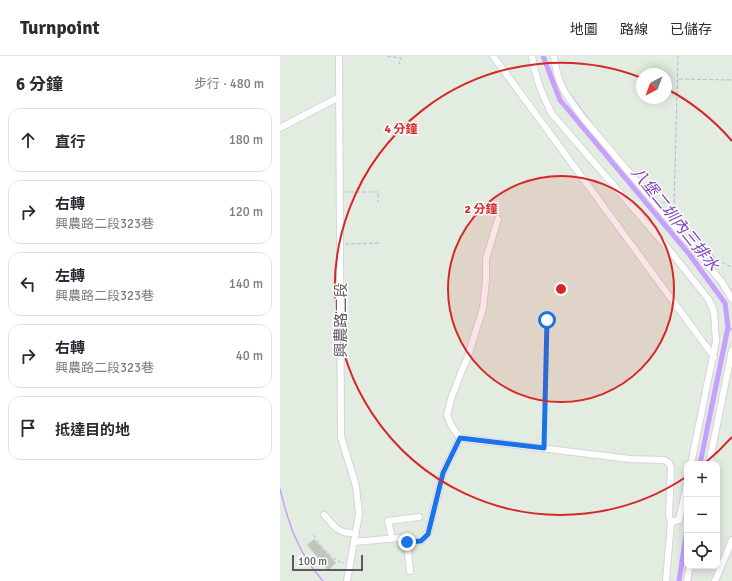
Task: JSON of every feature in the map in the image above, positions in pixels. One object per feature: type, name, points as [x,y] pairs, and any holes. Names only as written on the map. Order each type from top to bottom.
[{"type":"street","name":"興農路二段","points":[[339,56],[341,437],[356,486],[359,514],[347,581]]},
{"type":"street","points":[[493,56],[714,357]]},
{"type":"street","points":[[532,56],[538,83],[543,97],[552,114],[667,247],[708,300],[714,312],[716,326],[714,357],[692,461]]},
{"type":"street","points":[[554,56],[558,78],[566,94],[584,119],[721,281],[732,299]]},
{"type":"street","points":[[280,128],[339,97]]},
{"type":"street","points":[[498,219],[486,259],[486,280],[482,308],[468,359],[459,377],[447,415],[451,425],[460,438],[630,459],[664,460],[669,463],[671,467],[669,516],[671,522],[666,581]]},
{"type":"street","points":[[710,461],[732,350]]},
{"type":"street","points":[[354,542],[392,538],[398,538],[407,542],[421,541],[428,534],[443,473],[460,438]]},
{"type":"street","points":[[671,522],[679,520],[684,497]]},
{"type":"street","points":[[324,515],[336,528],[343,532],[356,534]]},
{"type":"street","points":[[392,538],[388,521],[419,517]]},
{"type":"street","points":[[715,581],[732,540]]},
{"type":"street","points":[[407,542],[410,571]]},
{"type":"street","points":[[687,581],[689,569]]},
{"type":"path","points":[[387,56],[401,58],[399,64]]},
{"type":"path","points":[[674,208],[678,56]]},
{"type":"path","points":[[678,79],[732,80]]},
{"type":"path","points":[[340,191],[378,192],[378,202]]},
{"type":"path","points":[[657,205],[666,202],[674,208],[706,250],[725,265],[732,267]]},
{"type":"path","points":[[340,244],[381,243]]},
{"type":"path","points":[[544,448],[547,320]]},
{"type":"path","points":[[313,535],[338,562],[350,564]]},
{"type":"building","points":[[314,539],[336,563],[328,570],[307,545]]},
{"type":"waterway","name":"八堡二圳內三排水","points":[[543,56],[560,100],[689,254],[725,303],[728,327],[701,461]]},
{"type":"waterway","points":[[569,93],[592,124]]},
{"type":"waterway","points":[[723,280],[732,292]]},
{"type":"waterway","points":[[280,489],[291,527],[301,549],[307,560],[323,581]]},
{"type":"waterway","name":"八堡二圳內三排水","points":[[679,581],[686,533]]},
{"type":"route","points":[[407,542],[421,541],[428,534],[443,473],[460,438],[544,448],[547,320]]}]
